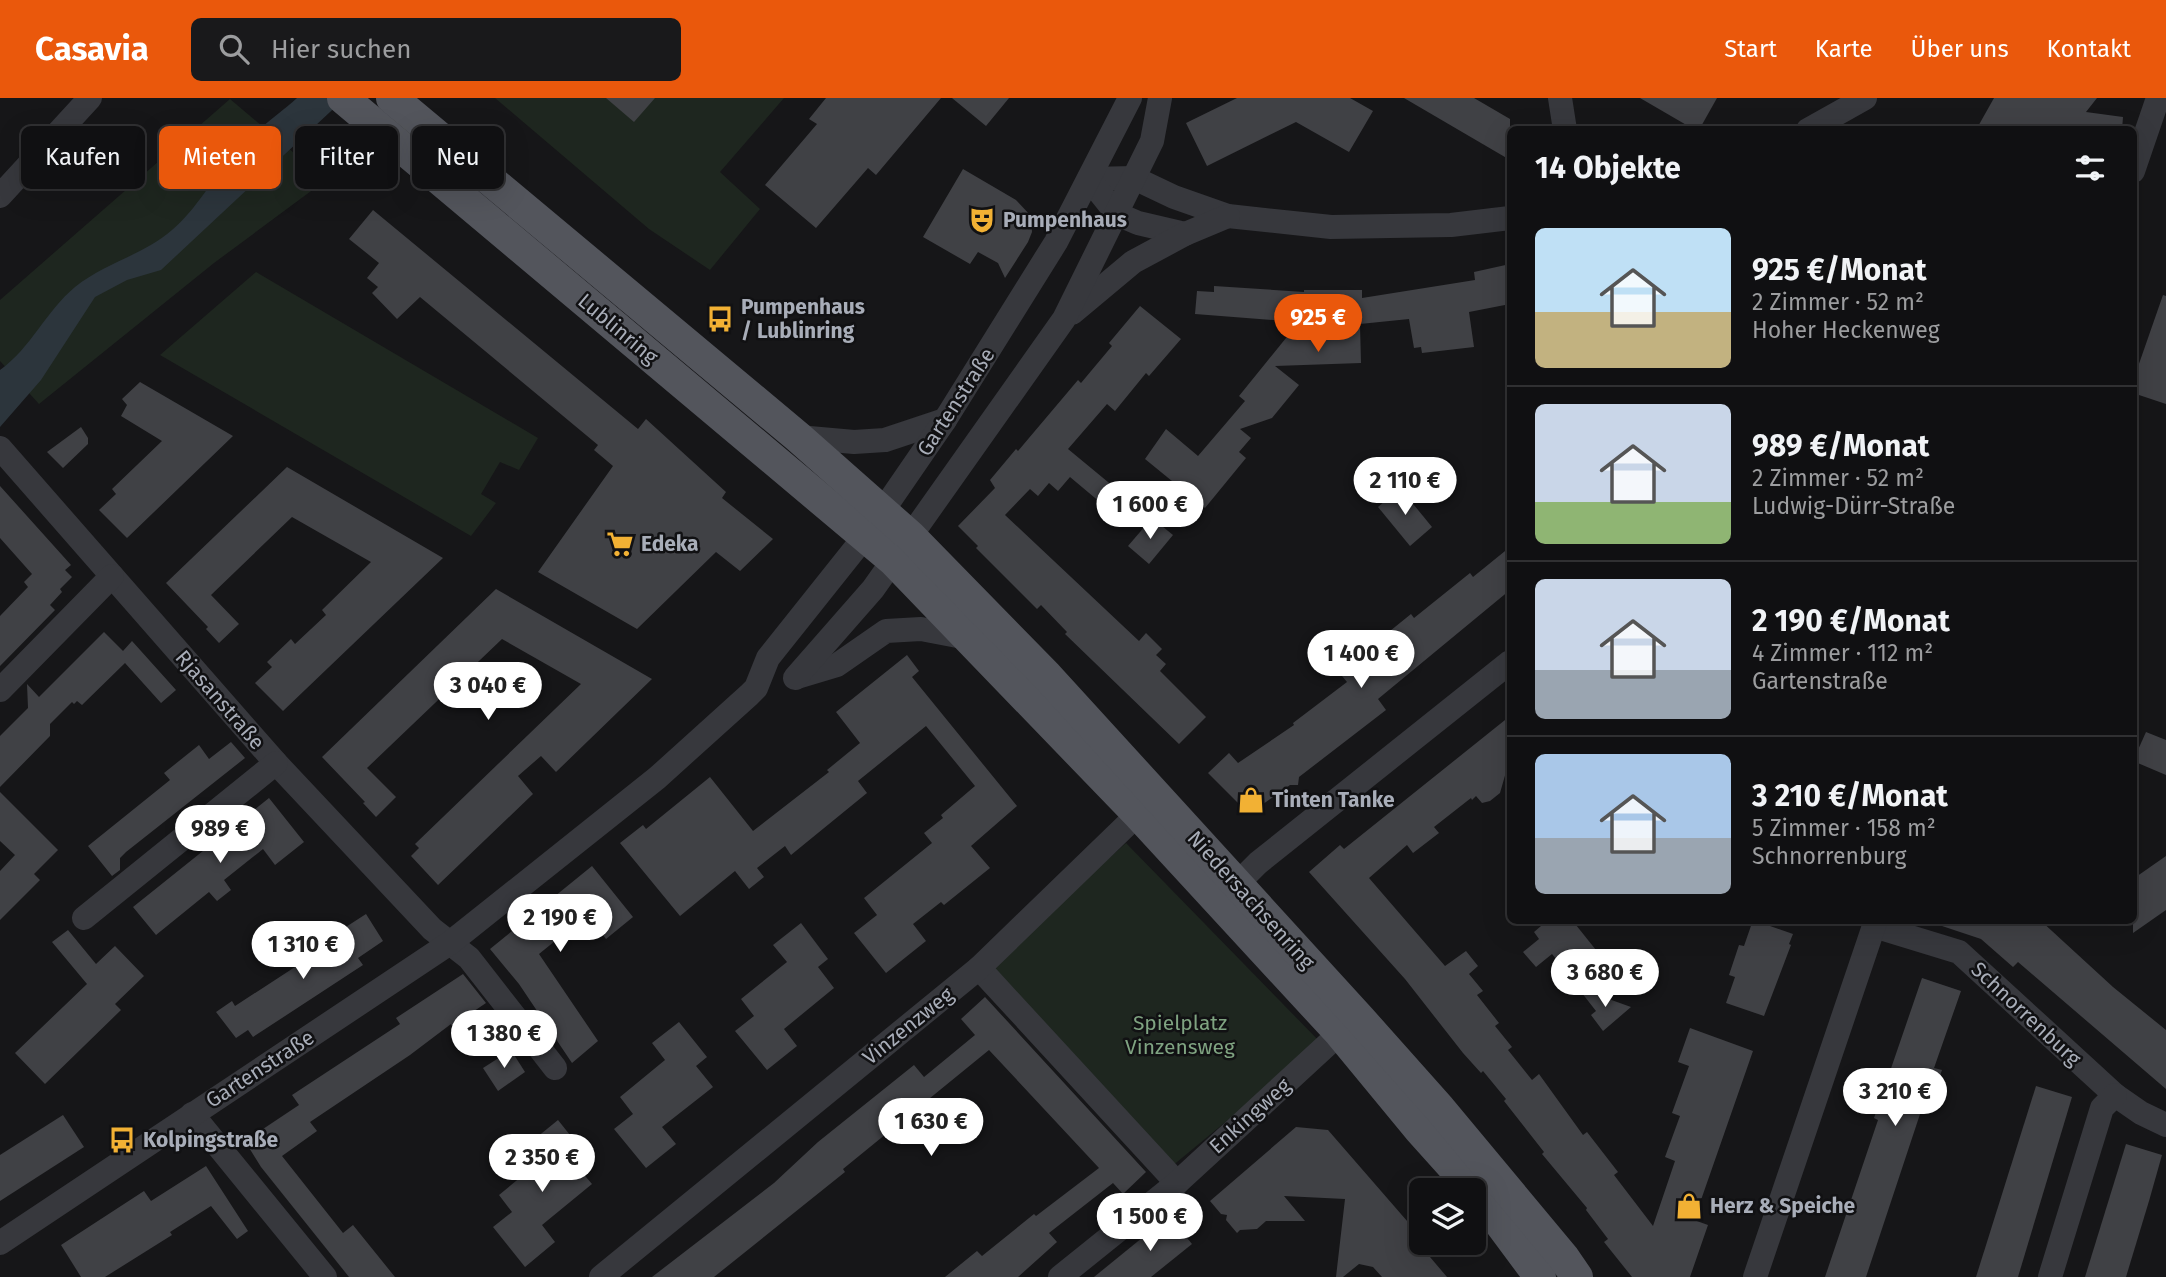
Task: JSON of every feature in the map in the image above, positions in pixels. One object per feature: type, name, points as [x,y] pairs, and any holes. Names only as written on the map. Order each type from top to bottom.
[{"type":"main road","name":"Lublinring","points":[[343,98],[874,523],[901,548]]},
{"type":"main road","name":"Lublinring","points":[[396,101],[798,437],[874,523]]},
{"type":"main road","name":"Niedersachsenring","points":[[901,548],[968,638],[1138,814],[1340,1032],[1420,1130],[1482,1199],[1540,1277]]},
{"type":"main road","name":"Niedersachsenring","points":[[901,548],[1047,676],[1440,1109],[1577,1277]]},
{"type":"street","points":[[0,196],[90,98]]},
{"type":"street","name":"Gartenstraße","points":[[0,1243],[450,943],[657,778],[756,688],[768,658],[874,523],[945,420],[1024,296],[1130,98]]},
{"type":"street","name":"Gartenstraße","points":[[756,688],[795,677],[873,589],[1064,319],[1152,141],[1160,98]]},
{"type":"street","points":[[1560,98],[1564,126]]},
{"type":"street","points":[[1815,126],[1865,98]]},
{"type":"street","points":[[2137,159],[2158,98]]},
{"type":"street","points":[[1089,179],[1133,178],[1174,197],[1228,216],[1331,227],[1451,225],[1507,218]]},
{"type":"street","points":[[1089,179],[1117,215],[1185,234]]},
{"type":"street","name":"Gartenstraße","points":[[1064,319],[1133,262],[1185,234],[1228,216]]},
{"type":"street","points":[[798,437],[854,442],[885,440],[945,420]]},
{"type":"street","name":"Rjasanstraße","points":[[0,448],[276,763],[432,929],[450,943]]},
{"type":"street","points":[[0,690],[112,576]]},
{"type":"street","points":[[795,677],[837,665],[886,631],[921,629],[968,638]]},
{"type":"street","points":[[1237,884],[1258,863],[1507,664]]},
{"type":"street","points":[[84,918],[276,763]]},
{"type":"street","name":"Vinzenzweg","points":[[601,1277],[979,968],[1138,814]]},
{"type":"street","points":[[1755,1277],[1875,924]]},
{"type":"street","name":"Schnorrenburg","points":[[1878,924],[1959,952],[2115,1095],[2141,1113],[2166,1125]]},
{"type":"street","points":[[450,943],[469,958],[555,1068]]},
{"type":"street","points":[[979,968],[1177,1182]]},
{"type":"street","name":"Enkingweg","points":[[1060,1277],[1177,1182],[1340,1032]]},
{"type":"street","points":[[2050,1277],[2102,1108],[2115,1095]]},
{"type":"street","points":[[192,1114],[325,1277]]},
{"type":"green space","points":[[495,98],[784,98],[720,172],[760,209],[710,270],[649,229]]},
{"type":"green space","points":[[230,99],[262,126],[199,126]]},
{"type":"green space","points":[[281,142],[295,154],[295,189],[314,189],[214,263],[39,404],[0,361],[0,300],[127,189],[145,189],[145,173],[159,161],[159,189],[281,189]]},
{"type":"green space","points":[[256,272],[538,438],[519,470],[500,462],[481,494],[496,503],[471,536],[160,355]]},
{"type":"green space","name":"Spielplatz Vinzensweg","points":[[1126,843],[1321,1043],[1171,1167],[988,966]]},
{"type":"shaded area","points":[[297,98],[345,98],[315,126],[295,126],[295,145],[281,158],[281,126],[263,126]]},
{"type":"shaded area","points":[[207,189],[248,189],[161,270],[127,280],[95,297],[41,380],[0,427],[0,370],[21,351],[55,307],[75,287],[99,271],[161,239],[189,213]]},
{"type":"building","points":[[606,98],[655,98],[634,122]]},
{"type":"building","points":[[826,98],[941,98],[876,175],[868,168],[816,228],[765,185],[817,124],[809,119]]},
{"type":"building","points":[[952,98],[1009,98],[986,126]]},
{"type":"building","points":[[1237,98],[1350,98],[1373,111],[1349,152],[1296,122],[1207,166],[1186,123]]},
{"type":"building","points":[[1404,98],[1474,98],[1510,119],[1510,126],[1507,126],[1507,158]]},
{"type":"building","points":[[1640,98],[1717,98],[1701,126],[1688,126]]},
{"type":"building","points":[[1994,98],[2097,98],[2086,112],[2123,117],[2122,126],[1978,126]]},
{"type":"building","name":"Pumpenhaus","points":[[963,169],[1016,200],[1031,216],[1032,232],[1028,242],[1005,278],[998,263],[978,252],[970,264],[923,237]]},
{"type":"building","points":[[373,210],[638,429],[646,419],[726,492],[722,498],[773,539],[740,571],[716,552],[637,629],[538,572],[613,466],[594,450],[598,445],[420,297],[397,319],[372,293],[378,287],[367,278],[379,263],[349,239]]},
{"type":"building","points":[[1507,265],[1507,305],[1469,312],[1474,347],[1422,353],[1421,347],[1414,348],[1409,319],[1360,324],[1361,363],[1275,366],[1299,385],[1272,418],[1240,429],[1251,438],[1239,452],[1246,458],[1205,508],[1145,459],[1166,429],[1198,456],[1245,401],[1239,396],[1299,322],[1195,314],[1197,291],[1214,292],[1214,286],[1304,292],[1362,290],[1362,298],[1475,280],[1474,272]]},
{"type":"building","points":[[2163,295],[2166,296],[2166,404],[2137,394],[2137,370]]},
{"type":"building","points":[[1140,306],[1181,339],[1149,376],[1146,373],[1115,411],[1107,404],[1068,449],[1114,487],[1101,503],[1070,477],[1058,491],[1049,483],[1038,496],[1030,489],[1005,515],[1139,641],[1146,633],[1162,649],[1156,655],[1166,664],[1160,671],[1206,717],[1179,744],[1065,634],[1067,632],[1041,605],[1037,609],[976,548],[978,546],[958,526],[995,488],[990,480],[1078,380],[1081,383],[1112,346],[1109,343]]},
{"type":"building","points":[[140,382],[233,436],[127,538],[99,510],[116,494],[112,489],[162,441],[121,416],[127,405],[122,399]]},
{"type":"building","points":[[81,427],[88,438],[88,444],[63,468],[47,452]]},
{"type":"building","points":[[287,467],[443,558],[283,711],[255,683],[272,667],[267,662],[291,639],[295,644],[326,615],[322,610],[371,562],[292,517],[211,595],[239,624],[219,643],[206,629],[208,627],[166,583]]},
{"type":"building","points":[[0,486],[71,565],[65,570],[72,577],[50,605],[55,610],[0,666],[0,616],[28,587],[24,582],[32,574],[0,538]]},
{"type":"building","points":[[1400,488],[1432,527],[1410,546],[1378,507]]},
{"type":"building","points":[[1152,518],[1173,535],[1149,564],[1128,546]]},
{"type":"building","points":[[1507,549],[1507,592],[1378,699],[1386,710],[1299,777],[1298,785],[1290,785],[1249,814],[1208,773],[1229,753],[1238,763],[1294,725],[1293,723],[1347,682],[1342,676],[1351,669],[1348,665],[1411,614],[1414,618],[1470,573],[1473,577]]},
{"type":"building","points":[[496,589],[652,679],[556,772],[541,756],[518,776],[533,794],[438,885],[411,856],[419,848],[415,844],[581,684],[502,639],[367,768],[396,797],[376,817],[322,757]]},
{"type":"building","points":[[104,632],[123,651],[132,641],[176,690],[161,703],[125,663],[82,705],[77,701],[74,704],[72,702],[50,724],[50,736],[0,787],[0,736],[28,708],[27,684],[39,697]]},
{"type":"building","points":[[907,655],[919,671],[912,677],[1017,806],[971,846],[990,868],[944,905],[941,902],[913,924],[926,941],[886,973],[854,933],[877,915],[864,898],[932,843],[924,833],[975,786],[926,726],[858,781],[867,793],[791,855],[785,846],[757,868],[764,877],[749,889],[735,871],[680,916],[620,843],[643,825],[646,829],[710,777],[753,831],[829,772],[827,770],[860,743],[836,712]]},
{"type":"building","points":[[1507,718],[1507,771],[1500,793],[1490,801],[1482,803],[1476,796],[1472,800],[1471,798],[1434,827],[1439,833],[1413,853],[1407,845],[1369,878],[1445,966],[1466,951],[1478,966],[1469,974],[1483,991],[1477,995],[1499,1023],[1495,1026],[1512,1047],[1508,1050],[1532,1080],[1539,1074],[1583,1135],[1587,1132],[1618,1172],[1614,1175],[1653,1226],[1675,1161],[1665,1157],[1680,1116],[1672,1113],[1689,1066],[1678,1062],[1690,1028],[1753,1051],[1694,1220],[1708,1225],[1690,1277],[1632,1277],[1604,1242],[1608,1239],[1587,1208],[1542,1154],[1544,1152],[1504,1101],[1506,1099],[1483,1071],[1481,1073],[1463,1053],[1405,979],[1309,872],[1340,845],[1344,849]]},
{"type":"building","points":[[2146,732],[2166,740],[2166,775],[2137,763],[2137,752]]},
{"type":"building","points":[[231,742],[245,758],[126,852],[120,858],[120,870],[112,876],[88,846],[170,780],[164,773],[199,745],[209,759]]},
{"type":"building","points":[[0,792],[58,850],[34,874],[40,880],[0,920],[0,871],[15,855],[0,841]]},
{"type":"building","points":[[269,798],[304,842],[275,865],[263,849],[224,880],[231,890],[217,901],[209,892],[156,935],[133,907]]},
{"type":"building","points":[[2166,856],[2166,910],[2133,933],[2133,924],[2137,924],[2137,876]]},
{"type":"building","points":[[592,866],[633,917],[606,939],[587,915],[539,954],[598,1041],[572,1063],[519,984],[490,949]]},
{"type":"building","points":[[366,914],[383,941],[358,958],[363,965],[253,1037],[248,1030],[236,1038],[216,1012],[232,1001],[235,1006],[298,965],[338,938],[335,934]]},
{"type":"building","points":[[801,923],[828,959],[818,967],[834,988],[784,1029],[797,1046],[767,1070],[735,1031],[754,1016],[741,999],[787,962],[773,945]]},
{"type":"building","points":[[1543,924],[1575,924],[1596,950],[1592,953],[1580,989],[1552,954],[1536,967],[1523,952],[1539,939],[1534,932]]},
{"type":"building","points":[[1752,924],[1764,924],[1793,934],[1764,1016],[1726,1003],[1735,977],[1729,975],[1739,945],[1744,946]]},
{"type":"building","points":[[1936,924],[2044,924],[2113,987],[2166,1030],[2166,1089],[2018,962],[2013,967],[1981,939]]},
{"type":"building","points":[[68,930],[96,964],[115,946],[144,976],[115,1004],[121,1010],[45,1084],[15,1053],[87,984],[52,942]]},
{"type":"building","points":[[463,974],[486,1003],[452,1026],[451,1024],[310,1122],[317,1131],[282,1156],[343,1233],[353,1225],[395,1277],[349,1277],[261,1167],[248,1146],[248,1139],[299,1105],[292,1095],[400,1024],[396,1018]]},
{"type":"building","points":[[1922,978],[1961,991],[1934,1068],[1942,1070],[1931,1101],[1925,1099],[1866,1277],[1825,1277],[1878,1120],[1874,1118]]},
{"type":"building","points":[[1578,988],[1631,1007],[1603,1031],[1591,1015],[1596,1011]]},
{"type":"building","points":[[985,997],[1146,1172],[1123,1194],[1113,1183],[1049,1233],[1057,1242],[1018,1277],[945,1277],[977,1251],[982,1256],[1034,1214],[1036,1216],[1099,1168],[989,1050],[843,1169],[845,1172],[714,1277],[652,1277],[774,1183],[818,1142],[914,1065],[924,1077],[975,1035],[961,1019]]},
{"type":"building","points":[[679,1022],[707,1057],[696,1066],[713,1087],[662,1127],[676,1144],[646,1168],[614,1129],[633,1114],[620,1097],[665,1060],[652,1043]]},
{"type":"building","points":[[511,1050],[525,1072],[498,1091],[483,1068]]},
{"type":"building","points":[[2036,1086],[2072,1097],[2018,1277],[1976,1277]]},
{"type":"building","points":[[63,1115],[84,1147],[0,1201],[0,1155]]},
{"type":"building","points":[[558,1120],[586,1155],[575,1164],[592,1184],[542,1225],[555,1242],[525,1267],[493,1227],[512,1212],[499,1195],[544,1158],[531,1142]]},
{"type":"building","points":[[1296,1127],[1328,1130],[1409,1223],[1409,1255],[1433,1255],[1430,1257],[1447,1277],[1382,1277],[1373,1267],[1359,1264],[1343,1277],[1336,1277],[1345,1199],[1284,1196],[1305,1221],[1266,1221],[1257,1229],[1240,1230],[1237,1233],[1226,1220],[1227,1215],[1221,1214],[1210,1201]]},
{"type":"building","points":[[2126,1144],[2162,1155],[2126,1277],[2085,1277]]},
{"type":"building","points":[[206,1166],[248,1231],[237,1239],[211,1206],[170,1232],[172,1235],[105,1277],[81,1277],[61,1245],[144,1191],[151,1201]]},
{"type":"building","points":[[1169,1216],[1192,1244],[1151,1277],[1094,1277]]},
{"type":"place","name":"Pumpenhaus","points":[[982,220]]},
{"type":"place","name":"Pumpenhaus / Lublinring","points":[[720,319]]},
{"type":"place","name":"Edeka","points":[[620,544]]},
{"type":"place","name":"Tinten Tanke","points":[[1251,800]]},
{"type":"place","name":"Kolpingstraße","points":[[122,1140]]},
{"type":"place","name":"Herz & Speiche","points":[[1689,1206]]}]
